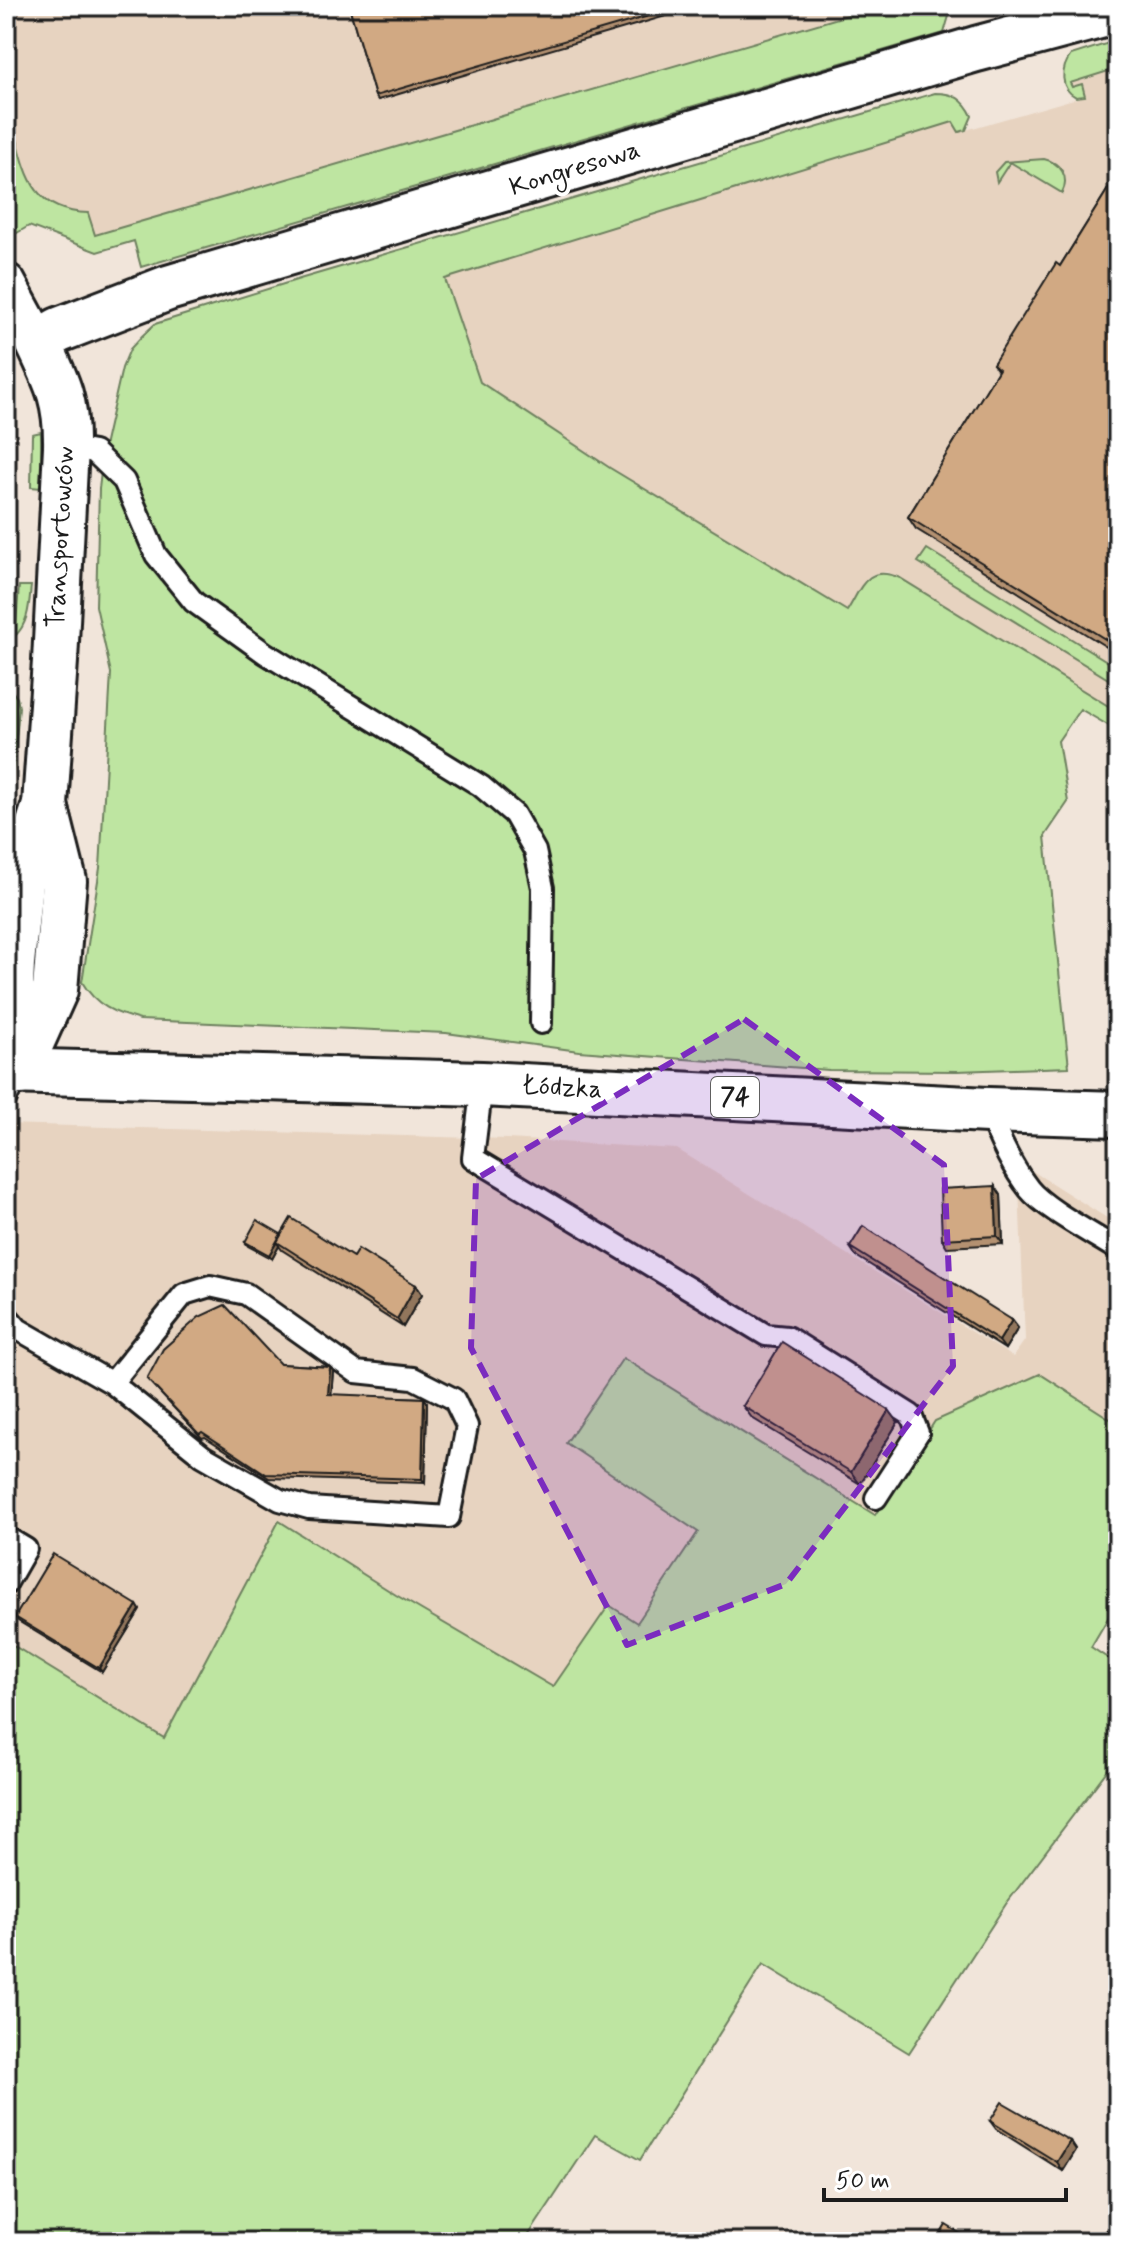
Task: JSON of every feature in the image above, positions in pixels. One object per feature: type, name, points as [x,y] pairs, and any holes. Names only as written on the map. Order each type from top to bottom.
[{"type":"street","name":"Kongresowa","points":[[38,342],[59,330],[168,288],[961,54],[1118,11]]},
{"type":"street","name":"Transportowców","points":[[6,283],[61,390],[66,417],[45,805],[18,897],[11,986],[10,1080]]},
{"type":"street","name":"Łódzka","points":[[10,1080],[482,1084],[1118,1114]]},
{"type":"lane","points":[[66,447],[94,452],[124,481],[156,555],[194,602],[265,653],[481,786],[514,814],[535,851],[543,888],[541,1023]]},
{"type":"lane","points":[[482,1084],[473,1158],[766,1335],[787,1337],[911,1415],[918,1433],[876,1498]]},
{"type":"lane","points":[[988,1110],[1002,1146],[1030,1190],[1075,1224],[1118,1250]]},
{"type":"lane","points":[[6,1315],[18,1329],[112,1383],[203,1456],[280,1500],[309,1508],[449,1517],[467,1426],[454,1399],[413,1378],[356,1372],[246,1294],[210,1286],[184,1294],[112,1383]]},
{"type":"lane","points":[[6,1537],[26,1549],[6,1584]]},
{"type":"highlighted area","points":[[744,1019],[944,1165],[953,1366],[786,1584],[627,1645],[471,1348],[476,1179]]},
{"type":"shaded area","points":[[6,6],[936,6],[97,252],[6,184]]},
{"type":"shaded area","points":[[1118,68],[1118,712],[887,572],[867,578],[847,612],[610,468],[480,382],[445,278],[953,122],[959,132],[1084,96],[1070,83]]},
{"type":"shaded area","points":[[6,1124],[508,1139],[677,1149],[1013,1357],[1025,1340],[1018,1162],[1118,1225],[1118,1424],[1040,1374],[935,1421],[875,1515],[623,1358],[567,1443],[698,1532],[637,1623],[609,1605],[553,1687],[396,1595],[279,1521],[164,1738],[6,1641]]},
{"type":"green space","points":[[879,6],[948,6],[949,16],[944,33],[141,267],[134,241],[97,252],[29,226],[10,237],[6,230],[6,118],[11,116],[25,168],[40,195],[67,211],[88,213],[95,235]]},
{"type":"green space","points":[[1118,40],[1118,68],[1070,83],[1072,87],[1082,84],[1085,96],[1076,97],[1071,93],[1063,78],[1071,55]]},
{"type":"green space","points":[[935,93],[948,94],[966,105],[972,116],[966,130],[959,132],[953,122],[445,279],[480,382],[610,468],[847,611],[861,586],[872,576],[889,574],[900,578],[1118,712],[1118,731],[1080,709],[1058,741],[1068,802],[1045,836],[1069,1067],[957,1071],[829,1070],[579,1051],[446,1033],[140,1020],[114,1011],[93,997],[82,982],[100,868],[111,673],[96,606],[99,489],[104,447],[122,368],[130,349],[142,336],[155,324],[303,278]]},
{"type":"green space","points":[[1044,159],[1062,172],[1065,182],[1062,193],[1010,162],[997,182],[995,172],[1004,162]]},
{"type":"green space","points":[[41,432],[41,488],[31,487],[32,434]]},
{"type":"green space","points":[[927,549],[1118,668],[1118,685],[918,562]]},
{"type":"green space","points":[[19,586],[31,586],[26,619],[15,636]]},
{"type":"green space","points":[[10,688],[19,707],[6,847],[6,714]]},
{"type":"green space","points":[[623,1358],[875,1515],[935,1421],[1040,1374],[1118,1424],[1118,1601],[1091,1647],[1118,1665],[1118,1756],[1006,1904],[909,2053],[763,1964],[640,2160],[595,2135],[524,2242],[6,2242],[6,1641],[164,1738],[279,1521],[396,1595],[553,1687],[609,1605],[637,1623],[698,1532],[566,1443]]},
{"type":"building","points":[[349,6],[683,6],[375,96]]},
{"type":"building","points":[[1118,173],[1118,647],[908,517],[999,369],[993,364],[1056,263],[1060,266]]},
{"type":"building","points":[[995,1186],[997,1236],[942,1239],[940,1189]]},
{"type":"building","points":[[291,1218],[353,1257],[358,1249],[416,1285],[397,1319],[277,1242]]},
{"type":"building","points":[[257,1220],[281,1234],[269,1255],[245,1242]]},
{"type":"building","points":[[863,1226],[1012,1320],[999,1341],[850,1247]]},
{"type":"building","points":[[225,1305],[280,1364],[330,1367],[328,1394],[424,1398],[422,1479],[266,1474],[202,1432],[199,1434],[147,1379],[163,1349],[199,1317]]},
{"type":"building","points":[[782,1342],[889,1410],[851,1472],[743,1406]]},
{"type":"building","points":[[53,1554],[137,1605],[99,1668],[15,1617]]},
{"type":"building","points":[[1002,2102],[1070,2141],[1057,2162],[990,2121]]},
{"type":"building","points":[[1118,2210],[1118,2242],[1099,2242]]},
{"type":"building","points":[[946,2225],[974,2242],[936,2242]]}]
